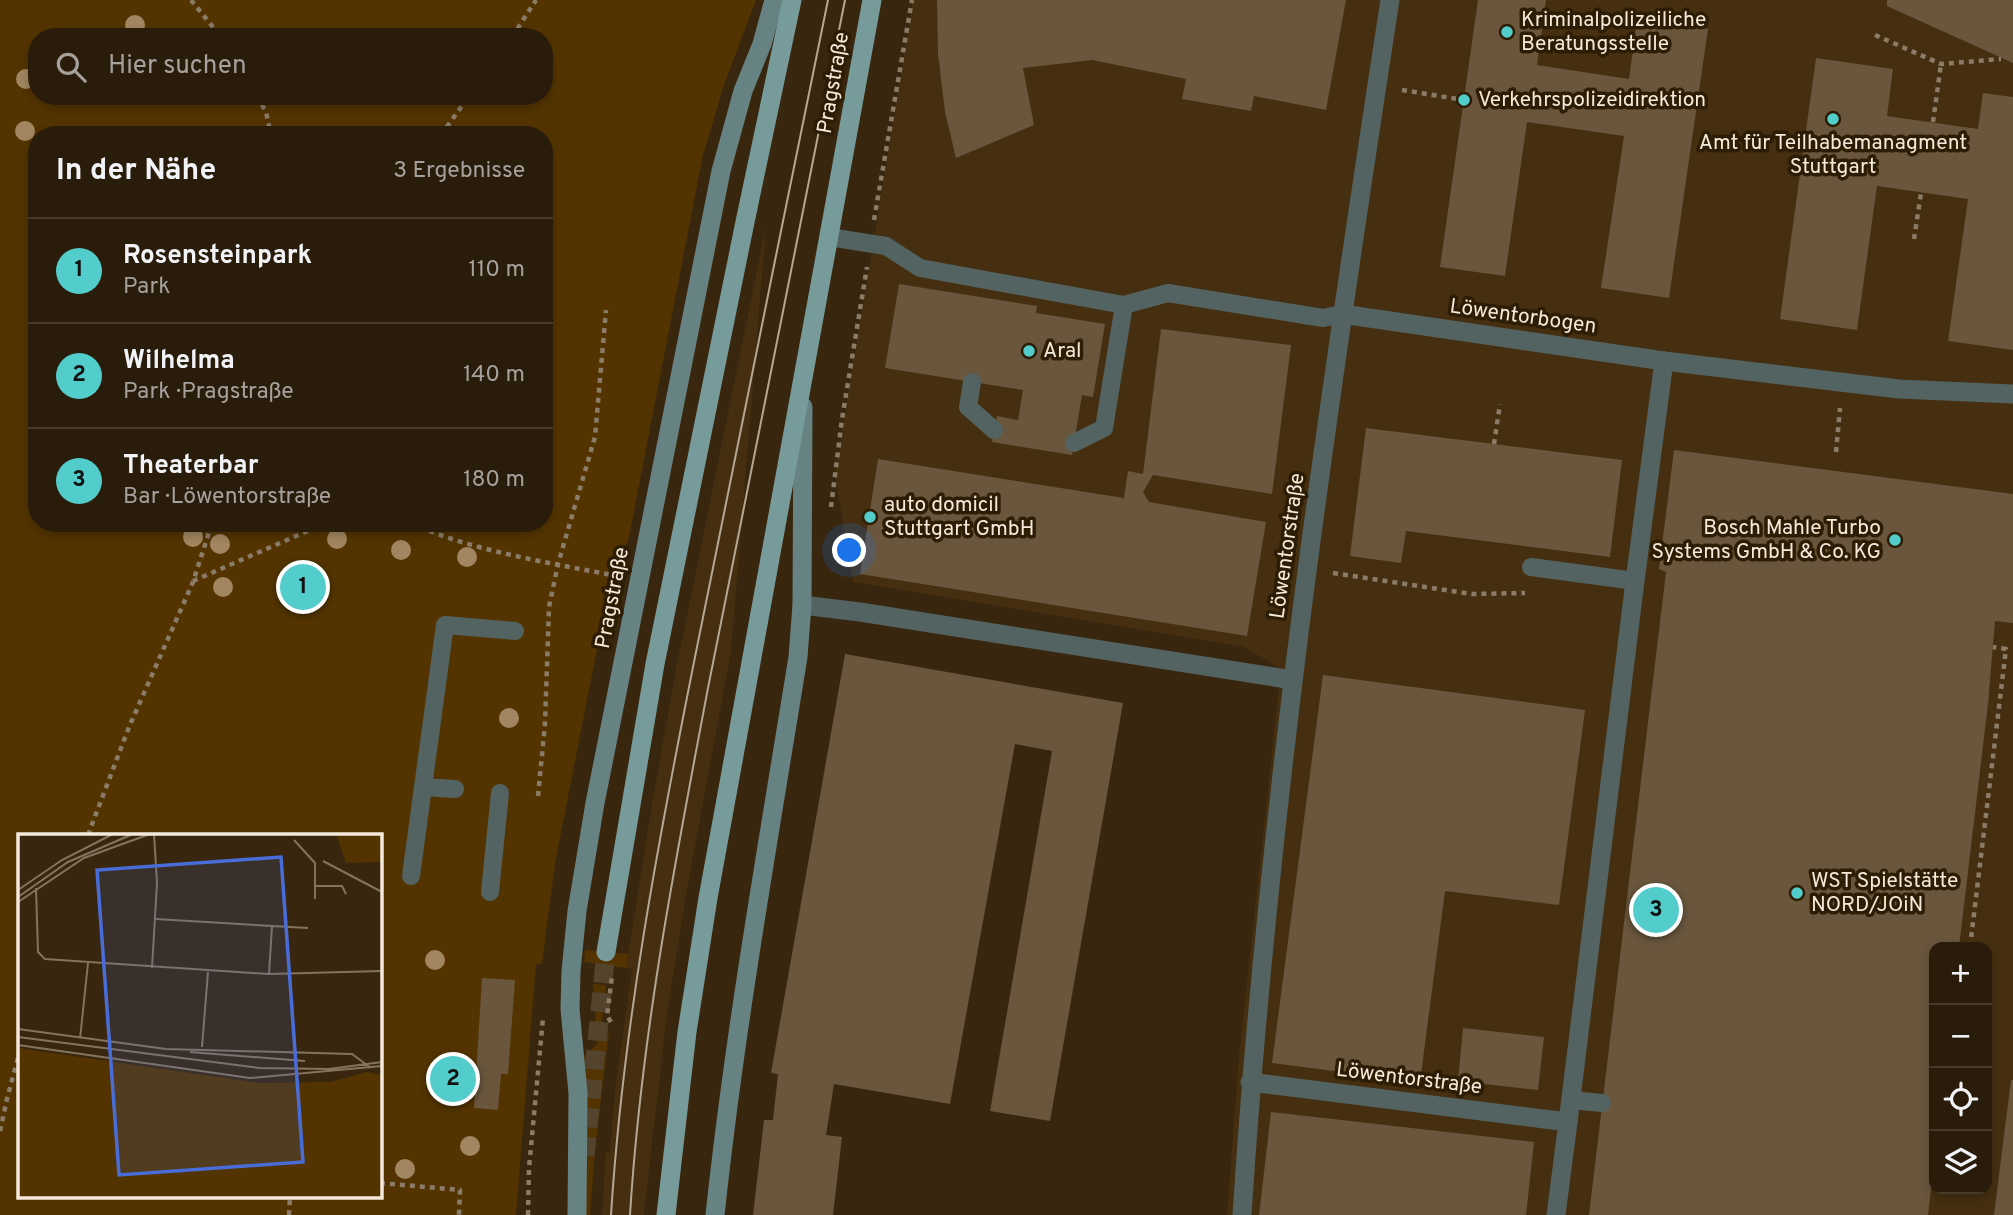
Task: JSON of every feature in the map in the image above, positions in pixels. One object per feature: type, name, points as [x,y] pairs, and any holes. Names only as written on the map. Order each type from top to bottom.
[{"type":"main road","name":"Pragstraße","points":[[577,1215],[578,1093],[570,1009],[573,941],[584,867],[721,170],[743,92],[762,44],[774,0]]},
{"type":"main road","points":[[606,952],[655,664],[792,0]]},
{"type":"main road","name":"Pragstraße","points":[[715,1215],[729,1091],[798,657],[802,605],[804,369],[872,0]]},
{"type":"main road","points":[[666,1215],[687,1032],[708,898],[804,369]]},
{"type":"street","points":[[1342,314],[1390,0]]},
{"type":"street","name":"Löwentorbogen","points":[[1342,314],[1664,361],[1899,388],[2013,394]]},
{"type":"street","name":"Löwentorstraße","points":[[1342,314],[1293,680],[1250,1082],[1568,1122]]},
{"type":"street","points":[[1556,1215],[1664,361]]},
{"type":"street","points":[[802,605],[1293,680]]},
{"type":"street","points":[[1242,1215],[1250,1082]]},
{"type":"lane","points":[[829,237],[886,246],[920,268],[988,289],[1124,305],[1168,293],[1323,318],[1342,314]]},
{"type":"lane","points":[[1074,443],[1104,428],[1124,305]]},
{"type":"lane","points":[[972,382],[968,407],[994,430]]},
{"type":"lane","points":[[1531,567],[1635,581]]},
{"type":"lane","points":[[411,876],[445,625],[515,631]]},
{"type":"lane","points":[[423,787],[455,789]]},
{"type":"lane","points":[[490,892],[500,793]]},
{"type":"lane","points":[[1571,1100],[1602,1103]]},
{"type":"path","points":[[191,0],[214,28]]},
{"type":"path","points":[[518,28],[536,0]]},
{"type":"path","points":[[830,511],[870,243],[912,0]]},
{"type":"path","points":[[1875,35],[1941,64],[2001,59]]},
{"type":"path","points":[[1933,122],[1941,64]]},
{"type":"path","points":[[1423,94],[1464,100]]},
{"type":"path","points":[[262,105],[269,126]]},
{"type":"path","points":[[447,126],[462,105]]},
{"type":"path","points":[[1914,239],[1921,192]]},
{"type":"path","points":[[538,796],[545,724],[549,607],[558,564],[595,437],[606,310]]},
{"type":"path","points":[[1836,452],[1842,382]]},
{"type":"path","points":[[1494,444],[1500,404]]},
{"type":"path","points":[[88,834],[130,727],[193,582],[209,532]]},
{"type":"path","points":[[193,582],[306,532]]},
{"type":"path","points":[[433,532],[471,545],[629,579]]},
{"type":"path","points":[[1308,569],[1472,594],[1537,593]]},
{"type":"path","points":[[1971,942],[2006,649],[1993,647]]},
{"type":"path","points":[[611,1022],[607,1016],[613,976]]},
{"type":"path","points":[[528,1215],[529,1168],[543,1011]]},
{"type":"path","points":[[0,1131],[18,1058]]},
{"type":"path","points":[[382,1183],[460,1190],[458,1215]]},
{"type":"shaded area","points":[[0,0],[756,0],[724,85],[703,155],[628,542],[609,561],[604,614],[555,863],[542,964],[536,964],[516,1215],[0,1215]]},
{"type":"shaded area","points":[[913,0],[2013,0],[2013,1215],[1227,1215],[1239,1056],[1281,669],[1244,647],[853,582],[835,475]]},
{"type":"shaded area","points":[[766,226],[731,651],[686,895],[666,1021],[644,1215],[602,1215],[606,1152],[610,1152],[615,1090],[632,969],[626,968],[652,804],[676,669]]},
{"type":"shaded area","points":[[585,950],[628,954],[626,968],[584,962]]},
{"type":"shaded area","points":[[593,984],[606,985],[602,1021],[609,1031],[590,1215],[585,1215],[584,1057],[597,1044]]},
{"type":"building","points":[[937,0],[1346,0],[1326,110],[1254,96],[1251,111],[1182,99],[1186,79],[1092,60],[1023,68],[1034,125],[956,158],[945,112],[938,54]]},
{"type":"building","points":[[1478,0],[1546,0],[1537,65],[1629,79],[1637,19],[1708,29],[1669,298],[1601,288],[1624,136],[1527,122],[1505,276],[1440,267]]},
{"type":"building","points":[[1887,0],[2013,0],[2013,63],[1887,6]]},
{"type":"building","points":[[1816,58],[1893,69],[1887,116],[1978,129],[1983,93],[2013,97],[2013,350],[1948,341],[1968,199],[1877,186],[1857,330],[1780,319]]},
{"type":"building","points":[[899,284],[1037,306],[1036,313],[1105,324],[1093,397],[1082,395],[1072,455],[992,442],[997,416],[1018,420],[1023,390],[885,368]]},
{"type":"building","points":[[1161,329],[1291,345],[1272,494],[1153,475],[1143,492],[1149,502],[1266,522],[1247,636],[860,574],[878,459],[1124,498],[1128,471],[1143,474]]},
{"type":"building","points":[[1366,428],[1622,460],[1610,557],[1406,531],[1401,563],[1350,556]]},
{"type":"building","name":"WST Spielstätte NORD/JOiN","points":[[1674,450],[2013,494],[2013,623],[1995,621],[1988,704],[1960,942],[1929,942],[1930,1194],[1928,1215],[1589,1215],[1666,572],[1659,569]]},
{"type":"building","points":[[845,654],[1123,703],[1050,1121],[990,1111],[1052,751],[1015,744],[950,1104],[834,1084],[826,1135],[842,1137],[833,1215],[753,1215],[764,1120],[773,1120],[778,1074],[771,1073]]},
{"type":"building","points":[[1323,675],[1585,710],[1559,905],[1445,891],[1420,1082],[1272,1063]]},
{"type":"building","points":[[482,978],[515,980],[508,1074],[501,1074],[498,1110],[474,1108]]},
{"type":"building","points":[[1463,1028],[1544,1037],[1538,1090],[1458,1081]]},
{"type":"building","points":[[2011,1080],[2013,1215],[1994,1215]]},
{"type":"building","points":[[1271,1112],[1534,1142],[1526,1215],[1259,1215]]},
{"type":"tunnel","points":[[585,1156],[606,952]]},
{"type":"tram line","points":[[611,1215],[624,1075],[655,865],[828,0]]},
{"type":"tram line","points":[[630,1215],[642,1082],[672,884],[741,516],[845,0]]},
{"type":"place","name":"Kriminalpolizeiliche Beratungsstelle","points":[[1507,32]]},
{"type":"place","name":"Verkehrspolizeidirektion","points":[[1464,100]]},
{"type":"place","name":"Amt für Teilhabemanagment Stuttgart","points":[[1833,119]]},
{"type":"place","name":"Aral","points":[[1029,351]]},
{"type":"place","name":"auto domicil Stuttgart GmbH","points":[[870,517]]},
{"type":"place","name":"Bosch Mahle Turbo Systems GmbH & Co. KG","points":[[1895,540]]},
{"type":"place","name":"Rosensteinpark","points":[[303,587]]},
{"type":"place","name":"WST Spielstätte NORD/JOiN","points":[[1797,893]]},
{"type":"place","name":"Theaterbar","points":[[1656,910]]},
{"type":"place","name":"Wilhelma","points":[[453,1079]]}]
